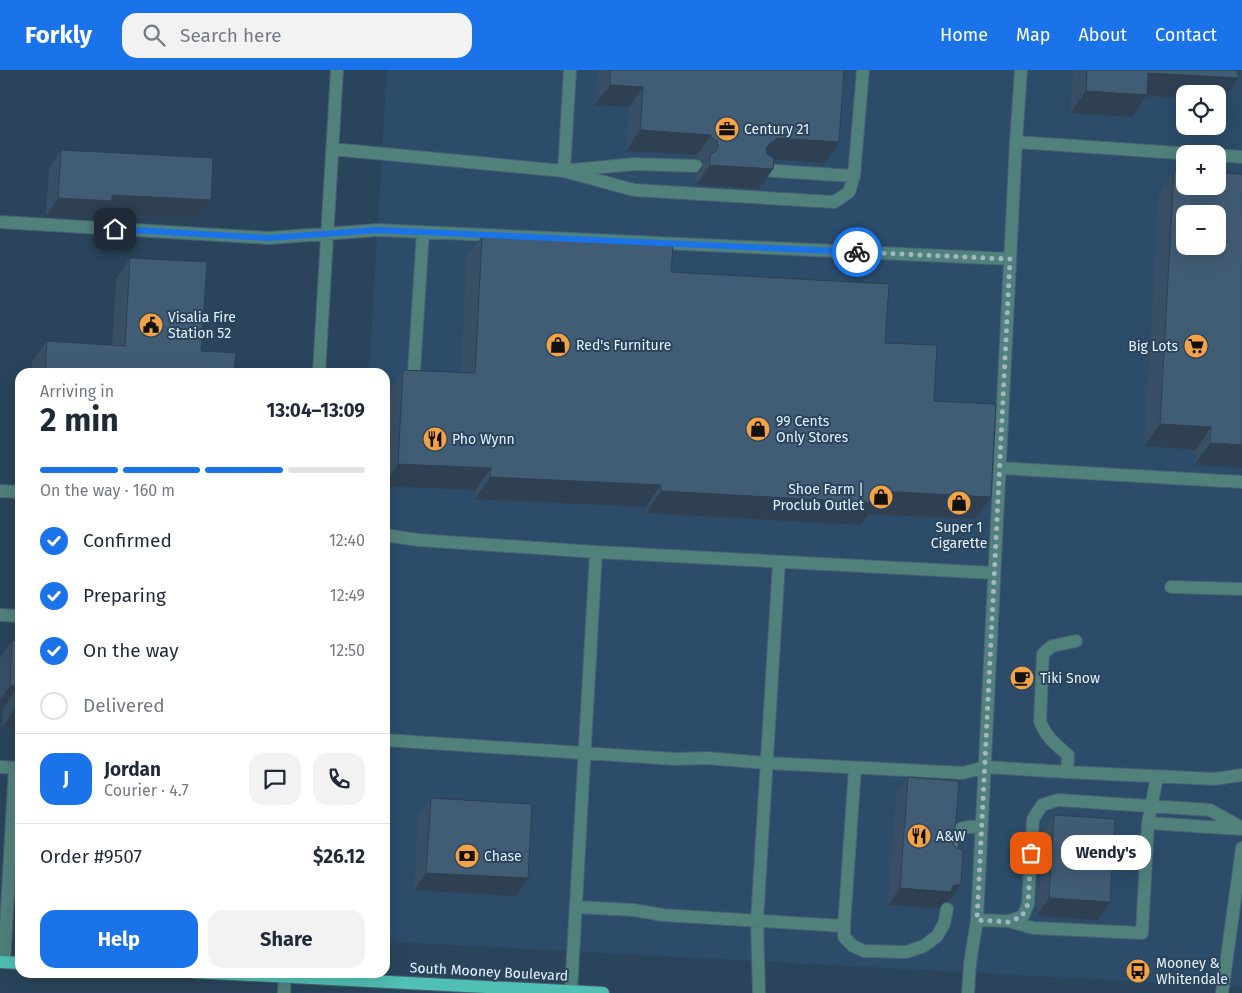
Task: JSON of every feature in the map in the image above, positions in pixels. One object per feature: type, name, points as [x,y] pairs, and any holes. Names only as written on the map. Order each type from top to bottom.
[{"type":"main road","points":[[2,962],[15,963]]},
{"type":"main road","name":"South Mooney Boulevard","points":[[339,978],[603,993]]},
{"type":"street","points":[[319,368],[337,70]]},
{"type":"street","points":[[564,171],[570,70]]},
{"type":"street","points":[[332,149],[564,171],[634,190],[834,202],[849,192],[854,176],[862,70]]},
{"type":"street","points":[[968,993],[977,920],[1021,70]]},
{"type":"street","points":[[1016,142],[1176,153]]},
{"type":"street","points":[[1226,156],[1242,157]]},
{"type":"street","points":[[564,171],[635,164],[696,166]]},
{"type":"street","points":[[760,170],[854,176]]},
{"type":"street","points":[[0,222],[269,238],[378,230],[1010,259]]},
{"type":"street","points":[[414,372],[423,232]]},
{"type":"street","points":[[1000,468],[1242,482]]},
{"type":"street","points":[[0,491],[15,492]]},
{"type":"street","points":[[390,536],[418,540],[596,552],[994,573]]},
{"type":"street","points":[[571,991],[596,552]]},
{"type":"street","points":[[759,993],[757,921],[779,562]]},
{"type":"street","points":[[1171,586],[1242,589]]},
{"type":"street","points":[[0,615],[15,616]]},
{"type":"street","points":[[1067,772],[1068,755],[1055,745],[1044,731],[1040,721],[1043,654],[1052,646],[1076,642]]},
{"type":"street","points":[[390,740],[675,759],[707,758],[963,773],[985,767],[1215,779],[1242,775]]},
{"type":"street","points":[[0,767],[15,768]]},
{"type":"street","points":[[854,768],[844,937],[853,946],[864,951],[906,952],[924,946],[936,936],[944,924],[946,909]]},
{"type":"street","points":[[977,920],[1009,922],[1033,928],[1142,933],[1148,823],[1157,777]]},
{"type":"street","points":[[2,962],[15,794]]},
{"type":"street","points":[[1009,922],[1022,916],[1028,904],[1033,819],[1042,805],[1058,800],[1210,810],[1242,828]]},
{"type":"street","points":[[1148,823],[1242,828]]},
{"type":"street","points":[[950,860],[952,838],[958,830],[966,826],[982,827]]},
{"type":"street","points":[[1222,993],[1242,848]]},
{"type":"street","points":[[576,907],[634,910],[663,915],[844,926]]},
{"type":"street","points":[[1230,934],[1242,941]]},
{"type":"street","points":[[284,993],[285,978]]},
{"type":"shaded area","points":[[387,70],[1242,70],[1242,987],[395,942],[390,938],[390,368],[369,368]]},
{"type":"building","name":"Century 21","points":[[610,70],[844,70],[839,142],[776,138],[766,149],[767,154],[774,158],[773,169],[710,165],[710,154],[715,152],[718,146],[717,141],[711,135],[640,130],[643,87],[610,85]]},
{"type":"building","points":[[1087,70],[1238,70],[1238,78],[1148,73],[1147,95],[1086,91]]},
{"type":"building","points":[[61,150],[213,158],[211,200],[112,195],[112,201],[58,198]]},
{"type":"building","name":"Big Lots","points":[[1174,170],[1176,170],[1176,195],[1226,195],[1226,173],[1242,174],[1242,445],[1210,443],[1211,427],[1160,424]]},
{"type":"building","points":[[482,236],[673,245],[671,272],[889,284],[885,343],[937,345],[934,401],[996,404],[991,497],[878,491],[877,503],[661,491],[661,485],[490,477],[491,468],[398,464],[403,370],[475,373]]},
{"type":"building","points":[[130,258],[207,262],[201,351],[236,353],[234,368],[45,368],[47,341],[125,346]]},
{"type":"building","points":[[12,640],[15,640],[15,686],[10,686]]},
{"type":"building","name":"A&W","points":[[908,777],[959,781],[953,842],[956,848],[963,850],[961,884],[953,886],[951,892],[900,888]]},
{"type":"building","name":"Chase","points":[[431,798],[532,804],[528,878],[426,873]]},
{"type":"building","points":[[1054,815],[1115,819],[1110,902],[1049,898]]},
{"type":"way so far","points":[[857,252],[1010,259],[977,920],[1009,922],[1022,916],[1028,904],[1031,853]]},
{"type":"place","name":"Century 21","points":[[727,129]]},
{"type":"place","name":"Visalia Fire Station 52","points":[[151,325]]},
{"type":"place","name":"Red's Furniture","points":[[558,345]]},
{"type":"place","name":"Big Lots","points":[[1196,346]]},
{"type":"place","name":"99 Cents Only Stores","points":[[758,429]]},
{"type":"place","name":"Pho Wynn","points":[[435,439]]},
{"type":"place","name":"Shoe Farm | Proclub Outlet","points":[[881,497]]},
{"type":"place","name":"Super 1 Cigarette","points":[[959,503]]},
{"type":"place","name":"Tiki Snow","points":[[1022,678]]},
{"type":"place","name":"A&W","points":[[919,836]]},
{"type":"place","name":"Wendy's","points":[[1031,853]]},
{"type":"place","name":"Chase","points":[[467,856]]},
{"type":"place","name":"Mooney & Whitendale","points":[[1138,971]]},
{"type":"route","points":[[115,229],[269,238],[378,230],[857,252]]}]
